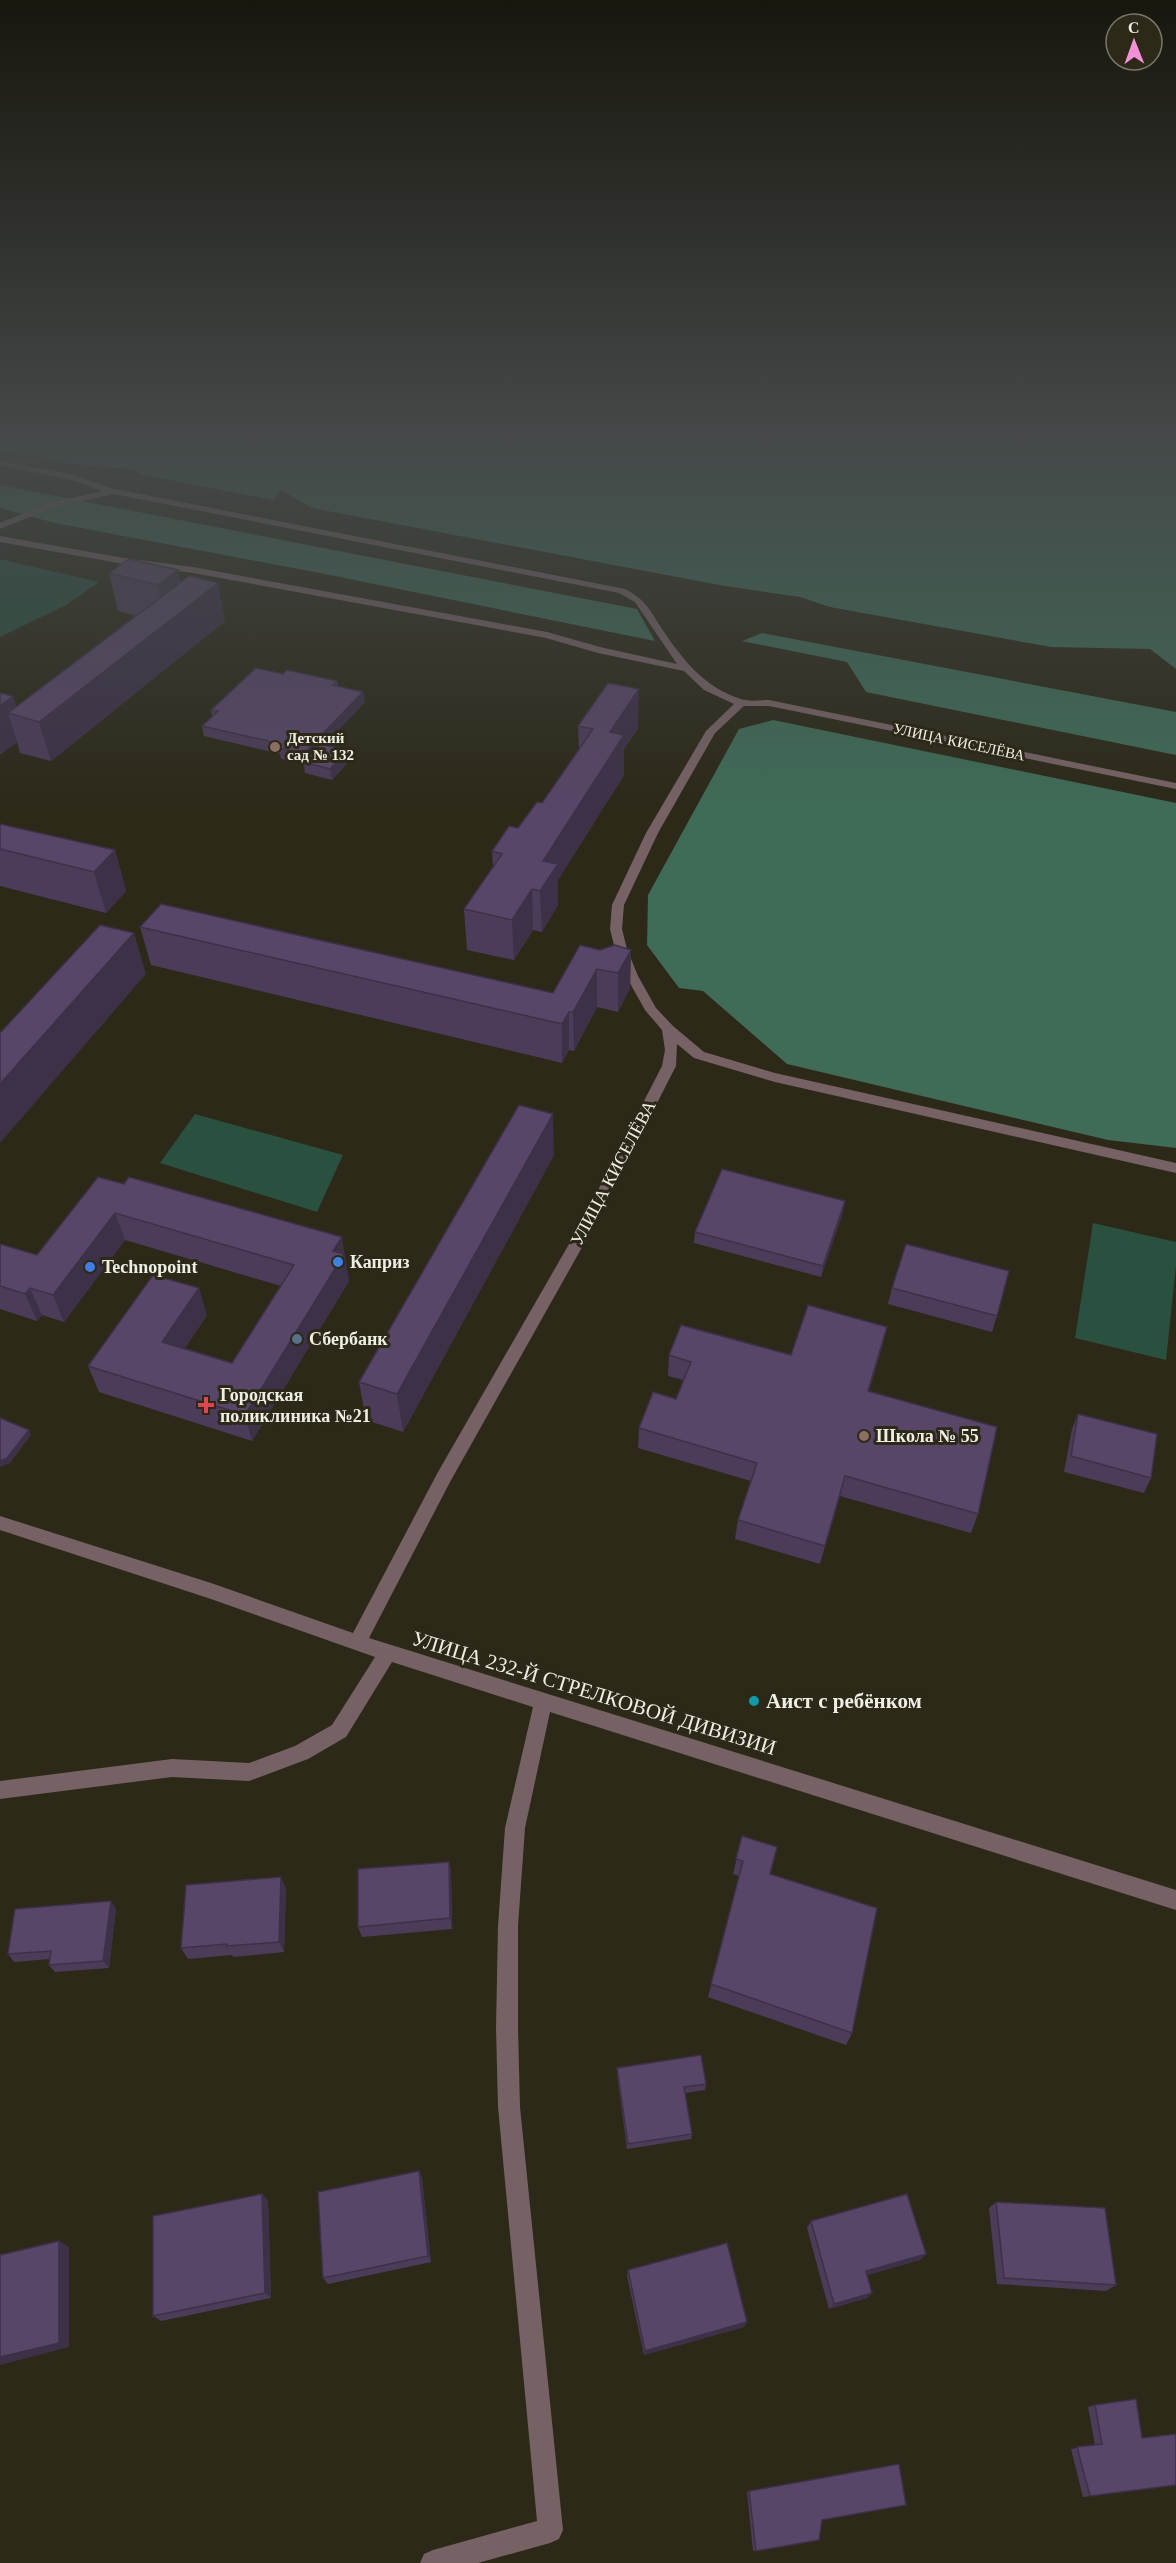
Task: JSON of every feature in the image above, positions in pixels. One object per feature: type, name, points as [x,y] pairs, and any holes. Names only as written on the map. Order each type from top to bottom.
[{"type":"street","points":[[161,566],[547,635],[598,650],[687,669]]},
{"type":"street","name":"УЛИЦА КИСЕЛЁВА","points":[[492,566],[622,591],[638,600],[671,650],[687,669],[708,688],[741,703],[768,703],[1176,786]]},
{"type":"street","points":[[741,703],[711,731],[652,833],[618,905],[616,929],[621,949],[632,976],[651,1010],[668,1029],[699,1055],[775,1077],[1176,1168]]},
{"type":"street","name":"УЛИЦА КИСЕЛЁВА","points":[[357,1643],[444,1477],[587,1226],[669,1066],[672,1050],[668,1029]]},
{"type":"street","name":"УЛИЦА 232-Й СТРЕЛКОВОЙ ДИВИЗИИ","points":[[0,1523],[212,1591],[357,1643],[1176,1900]]},
{"type":"street","points":[[0,1790],[172,1768],[249,1772],[301,1753],[339,1731],[388,1652]]},
{"type":"street","points":[[433,2563],[550,2530],[509,2107],[507,2028],[508,1926],[514,1828],[543,1701]]},
{"type":"green space","points":[[0,566],[28,566],[99,582],[66,605],[0,637]]},
{"type":"green space","points":[[281,566],[414,566],[637,609],[655,641]]},
{"type":"green space","points":[[617,566],[1176,566],[1176,669],[1150,649],[1051,647],[830,607],[800,597],[725,586]]},
{"type":"green space","points":[[762,633],[1176,712],[1176,755],[866,692],[847,662],[742,641]]},
{"type":"green space","points":[[773,720],[1176,803],[1176,1148],[1108,1140],[787,1064],[703,991],[679,988],[647,945],[648,895],[739,729]]},
{"type":"green space","points":[[195,1114],[343,1155],[317,1212],[160,1163]]},
{"type":"green space","points":[[1093,1223],[1176,1242],[1176,1266],[1166,1360],[1075,1338]]},
{"type":"building","points":[[120,566],[158,566],[178,570],[158,585],[109,573]]},
{"type":"building","points":[[189,576],[218,583],[39,722],[8,713]]},
{"type":"building","points":[[256,668],[283,674],[287,670],[337,681],[333,685],[363,692],[303,754],[279,748],[282,744],[202,726],[218,711],[211,710]]},
{"type":"building","points":[[608,683],[639,689],[610,732],[624,735],[543,861],[558,864],[540,891],[532,889],[512,920],[464,909],[502,854],[492,851],[509,826],[518,828],[537,802],[542,803],[593,729],[578,726]]},
{"type":"building","points":[[0,693],[13,696],[0,706]]},
{"type":"building","points":[[321,744],[348,750],[330,769],[303,762]]},
{"type":"building","points":[[0,824],[115,850],[94,872],[0,849]]},
{"type":"building","points":[[161,904],[553,993],[580,945],[600,950],[615,945],[631,950],[618,973],[597,969],[573,1012],[569,1012],[562,1024],[140,927]]},
{"type":"building","points":[[100,925],[134,933],[0,1084],[0,1033]]},
{"type":"building","points":[[519,1105],[553,1114],[397,1394],[359,1382]]},
{"type":"building","points":[[722,1169],[845,1201],[823,1266],[695,1232]]},
{"type":"building","points":[[98,1177],[124,1184],[129,1177],[342,1237],[333,1251],[344,1254],[245,1415],[88,1366],[153,1275],[199,1288],[162,1342],[232,1363],[294,1265],[115,1213],[53,1295],[30,1288],[25,1294],[0,1286],[0,1244],[37,1255]]},
{"type":"building","points":[[906,1244],[1009,1271],[997,1316],[892,1288]]},
{"type":"building","points":[[808,1305],[887,1327],[868,1391],[997,1427],[978,1514],[845,1476],[825,1546],[738,1520],[757,1463],[639,1428],[653,1392],[676,1399],[691,1362],[669,1355],[681,1325],[791,1355]]},
{"type":"building","points":[[1078,1414],[1157,1434],[1151,1478],[1071,1456]]},
{"type":"building","points":[[0,1418],[29,1430],[7,1458],[0,1461]]},
{"type":"building","points":[[742,1836],[777,1847],[770,1874],[877,1908],[852,2033],[711,1984],[743,1861],[736,1859]]},
{"type":"building","points":[[449,1862],[450,1918],[358,1927],[358,1869]]},
{"type":"building","points":[[281,1877],[279,1942],[181,1948],[186,1885]]},
{"type":"building","points":[[111,1901],[103,1961],[49,1965],[51,1951],[8,1954],[15,1909]]},
{"type":"building","points":[[701,2055],[706,2084],[684,2087],[692,2134],[628,2144],[617,2068]]},
{"type":"building","points":[[419,2171],[428,2256],[323,2278],[318,2192]]},
{"type":"building","points":[[262,2194],[265,2293],[153,2316],[153,2216]]},
{"type":"building","points":[[907,2194],[926,2254],[866,2271],[872,2293],[834,2304],[811,2221]]},
{"type":"building","points":[[996,2202],[1105,2208],[1116,2285],[1004,2278]]},
{"type":"building","points":[[59,2241],[59,2343],[0,2357],[0,2255]]},
{"type":"building","points":[[727,2243],[747,2322],[645,2351],[628,2270]]},
{"type":"building","points":[[1136,2399],[1142,2438],[1176,2434],[1176,2485],[1090,2496],[1077,2447],[1102,2444],[1095,2405]]},
{"type":"building","points":[[899,2464],[906,2505],[822,2520],[819,2540],[756,2551],[749,2491]]},
{"type":"place","name":"Детский сад № 132","points":[[275,747]]},
{"type":"place","name":"Каприз","points":[[338,1262]]},
{"type":"place","name":"Technopoint","points":[[90,1267]]},
{"type":"place","name":"Сбербанк","points":[[297,1339]]},
{"type":"place","name":"Городская поликлиника №21","points":[[206,1405]]},
{"type":"place","name":"Школа № 55","points":[[864,1436]]},
{"type":"place","name":"Аист с ребёнком","points":[[754,1701]]}]
